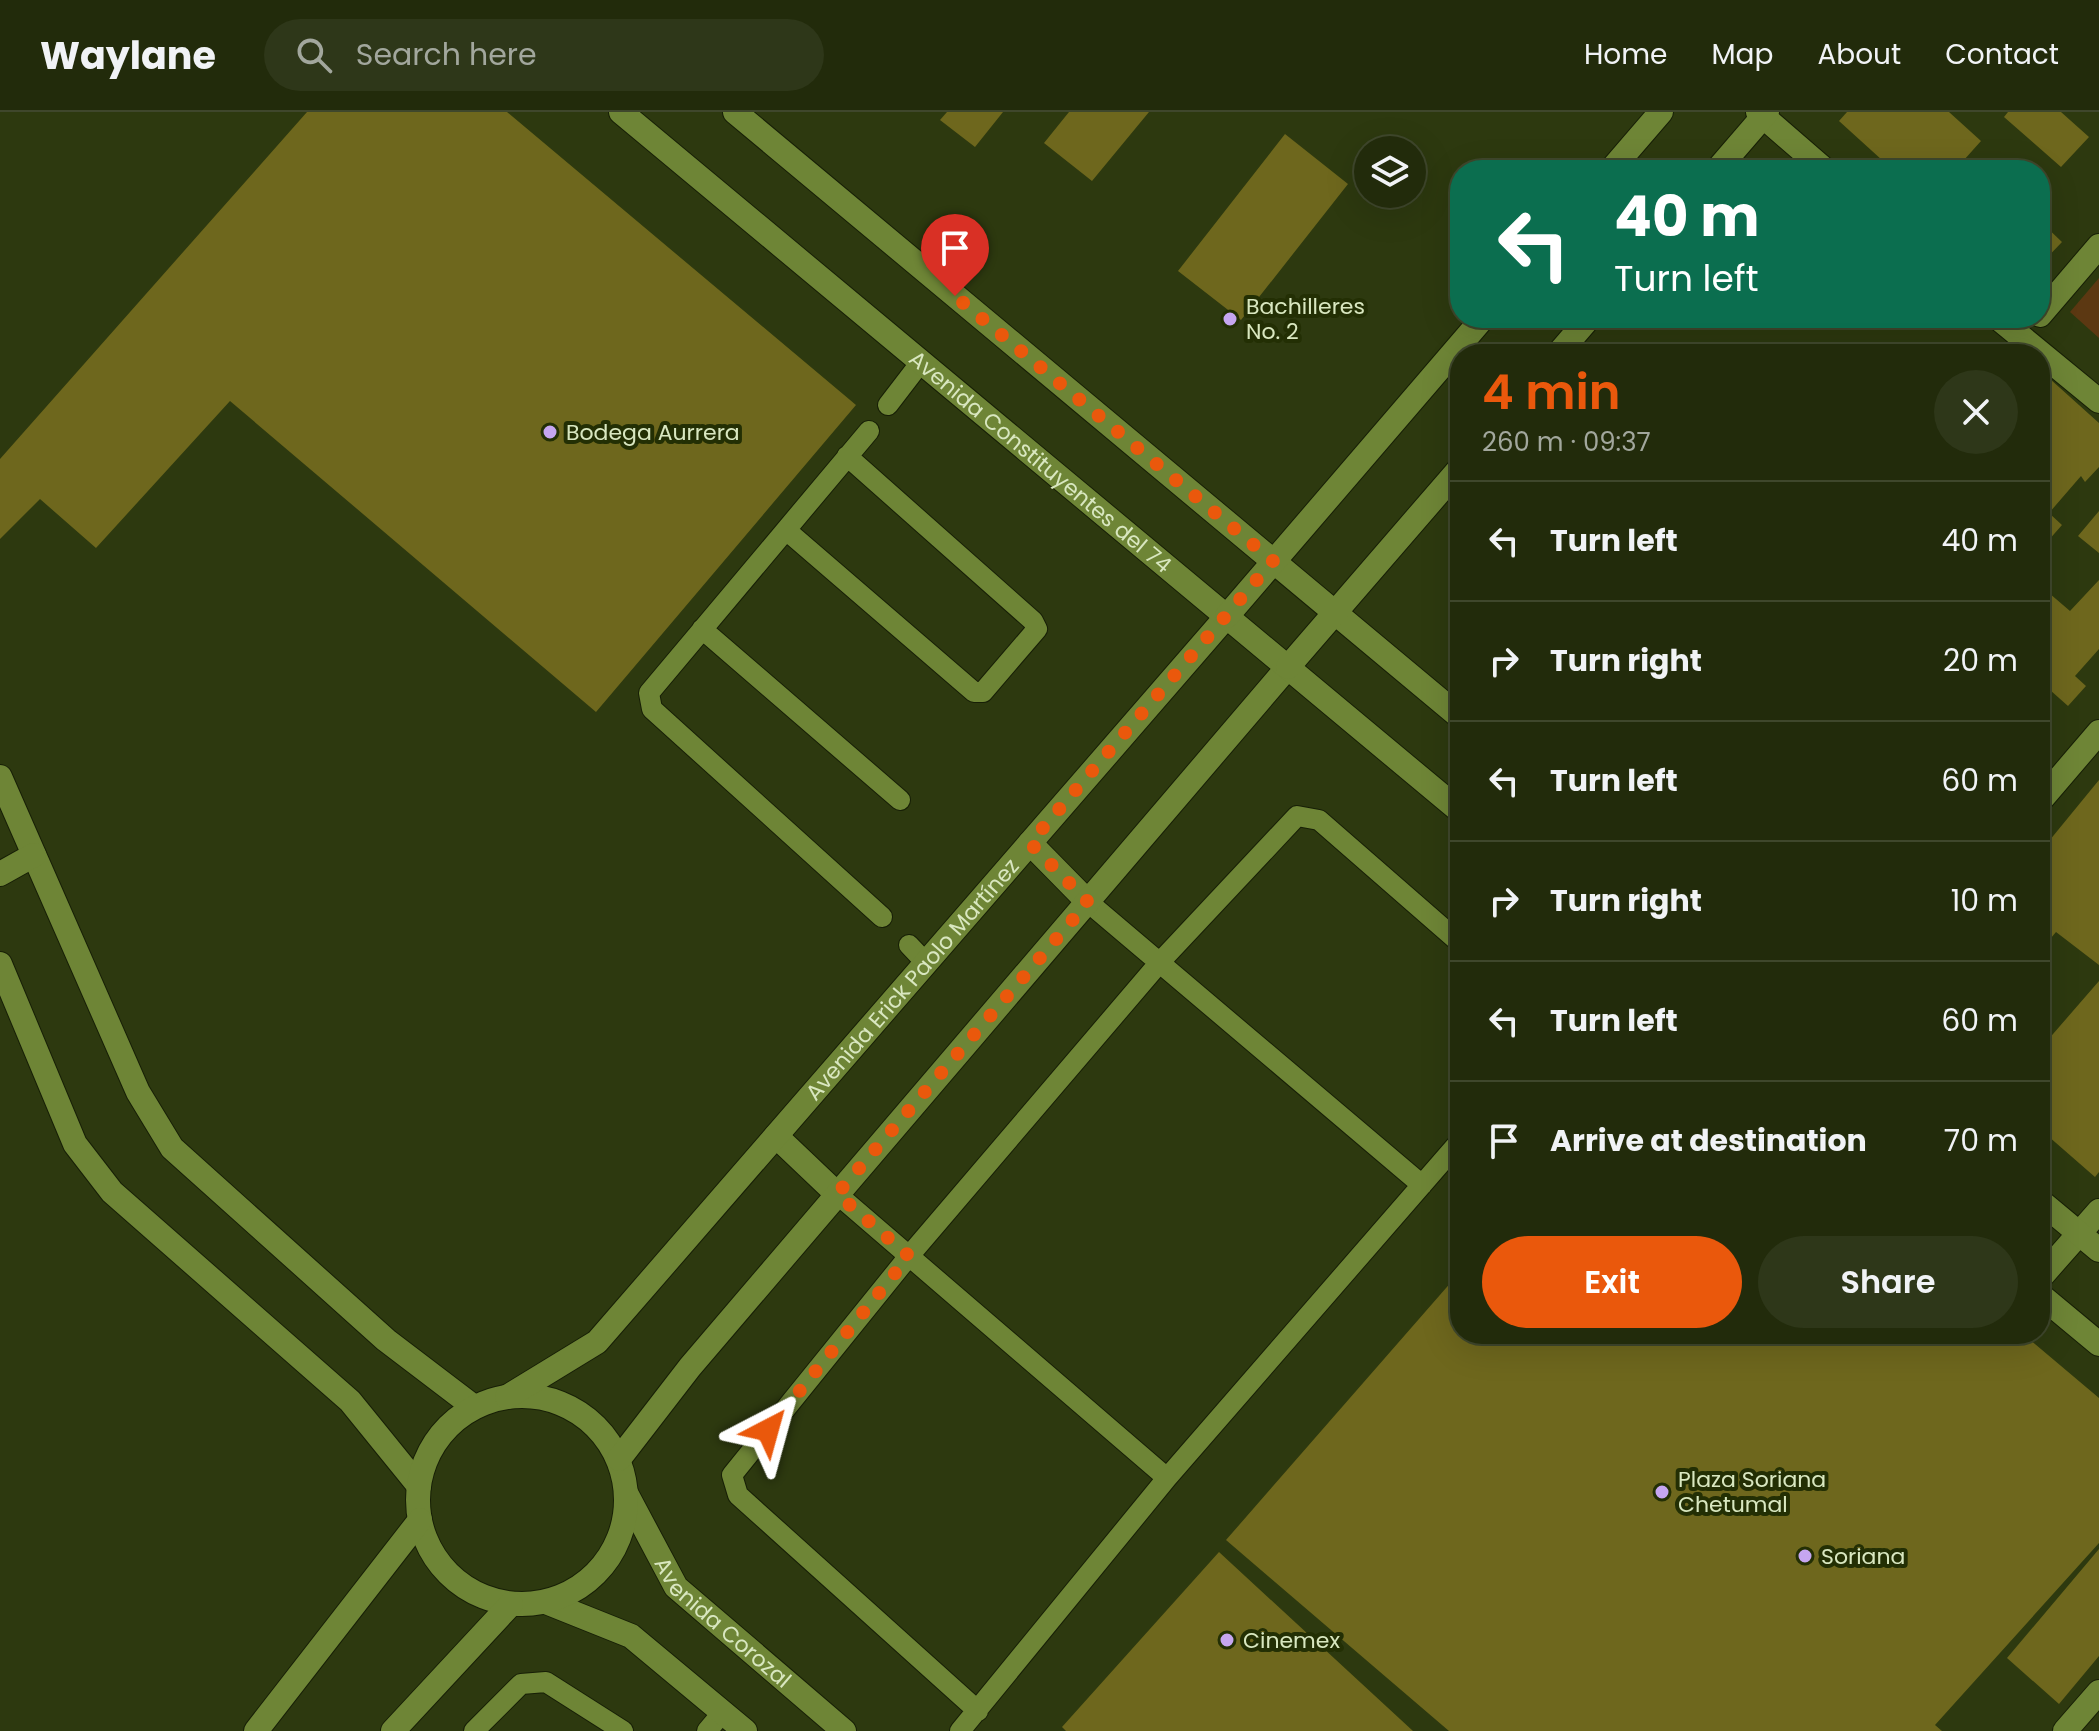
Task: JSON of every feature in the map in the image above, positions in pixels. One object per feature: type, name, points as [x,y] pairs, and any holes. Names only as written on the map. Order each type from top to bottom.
[{"type":"street","name":"Avenida Constituyentes del 74","points":[[621,112],[1450,803]]},
{"type":"street","points":[[735,112],[1450,709]]},
{"type":"street","points":[[1620,160],[1661,112]]},
{"type":"street","points":[[1725,160],[1762,113],[1814,160]]},
{"type":"street","points":[[2050,303],[2099,246]]},
{"type":"street","name":"Avenida Erick Paolo Martínez","points":[[1461,344],[1474,328]]},
{"type":"street","points":[[1567,344],[1580,328]]},
{"type":"street","points":[[2015,344],[2029,328]]},
{"type":"street","name":"Avenida Erick Paolo Martínez","points":[[507,1397],[597,1342],[776,1136],[918,954],[1030,843],[1450,356]]},
{"type":"street","points":[[2050,370],[2099,401]]},
{"type":"street","points":[[619,1459],[690,1367],[1450,480]]},
{"type":"street","points":[[2050,789],[2099,732]]},
{"type":"street","points":[[0,777],[138,1092],[172,1148],[386,1340],[474,1407]]},
{"type":"street","points":[[1030,843],[1088,902]]},
{"type":"street","points":[[0,874],[34,855]]},
{"type":"street","points":[[0,964],[75,1144],[112,1192],[350,1401],[419,1486]]},
{"type":"street","points":[[776,1136],[837,1194]]},
{"type":"street","points":[[2050,1209],[2099,1250]]},
{"type":"street","points":[[2050,1266],[2099,1211]]},
{"type":"street","points":[[2050,1303],[2099,1344]]},
{"type":"street","points":[[507,1397],[541,1397],[574,1408],[601,1430],[619,1459],[627,1495],[624,1524],[613,1551],[596,1574],[572,1592],[546,1602],[511,1604],[479,1595],[451,1577],[431,1551],[420,1520],[419,1486],[428,1455],[448,1427],[474,1407],[507,1397]]},
{"type":"street","name":"Avenida Corozal","points":[[627,1495],[676,1587],[844,1731]]},
{"type":"street","points":[[256,1731],[420,1520]]},
{"type":"street","points":[[546,1602],[631,1636],[715,1722],[745,1731]]},
{"type":"street","points":[[393,1731],[511,1604]]},
{"type":"street","points":[[2065,1731],[2099,1692]]},
{"type":"lane","points":[[888,405],[921,362]]},
{"type":"lane","points":[[869,431],[649,693],[652,709],[882,917]]},
{"type":"lane","points":[[786,530],[974,692],[983,692],[1037,629],[1033,621],[847,456]]},
{"type":"lane","points":[[702,629],[900,800]]},
{"type":"lane","points":[[978,1711],[738,1495],[732,1475],[909,1256],[1160,962],[1297,816],[1319,820],[1450,934]]},
{"type":"lane","points":[[1088,902],[1422,1185]]},
{"type":"lane","points":[[960,1731],[1167,1478],[1450,1153]]},
{"type":"lane","points":[[837,1194],[1167,1478]]},
{"type":"lane","points":[[474,1731],[521,1684],[546,1682],[623,1731]]},
{"type":"shaded area","points":[[2099,278],[2099,338],[2070,312]]},
{"type":"building","name":"Bodega Aurrera","points":[[307,112],[507,112],[856,405],[596,712],[230,401],[96,548],[40,499],[0,539],[0,459]]},
{"type":"building","points":[[947,112],[1003,112],[975,147],[940,120]]},
{"type":"building","points":[[1069,112],[1149,112],[1092,181],[1044,143]]},
{"type":"building","points":[[1847,112],[1949,112],[1981,141],[1964,160],[1882,160],[1839,121]]},
{"type":"building","points":[[2008,112],[2061,112],[2089,137],[2061,167],[2004,117]]},
{"type":"building","points":[[1285,134],[1348,184],[1241,320],[1178,271]]},
{"type":"building","points":[[2050,231],[2062,242],[2050,255]]},
{"type":"building","points":[[2050,379],[2099,423],[2099,467],[2085,482],[2081,476],[2050,512]]},
{"type":"building","points":[[2099,511],[2099,553],[2078,536]]},
{"type":"building","points":[[2050,514],[2062,525],[2050,539]]},
{"type":"building","points":[[2099,580],[2099,649],[2075,676],[2086,686],[2068,706],[2050,690],[2050,594],[2070,611]]},
{"type":"building","points":[[2099,780],[2099,965],[2056,932],[2050,939],[2050,840]]},
{"type":"building","points":[[2099,981],[2099,1172],[2095,1177],[2050,1138],[2050,1037]]},
{"type":"building","name":"Plaza Soriana Chetumal","points":[[1450,1283],[1450,1344],[2035,1344],[2099,1398],[2099,1543],[1935,1725],[1942,1731],[1449,1731],[1226,1540]]},
{"type":"building","points":[[2099,1549],[2099,1656],[2059,1704],[2007,1658]]},
{"type":"building","name":"Cinemex","points":[[1219,1552],[1413,1731],[1066,1731],[1062,1727]]},
{"type":"place","name":"Bachilleres No. 2","points":[[1230,319]]},
{"type":"place","name":"Bodega Aurrera","points":[[550,432]]},
{"type":"place","name":"Plaza Soriana Chetumal","points":[[1662,1492]]},
{"type":"place","name":"Soriana","points":[[1805,1556]]},
{"type":"place","name":"Cinemex","points":[[1227,1640]]},
{"type":"route","points":[[768,1430],[909,1256],[837,1194],[1088,902],[1030,843],[1273,561],[955,296]]}]
